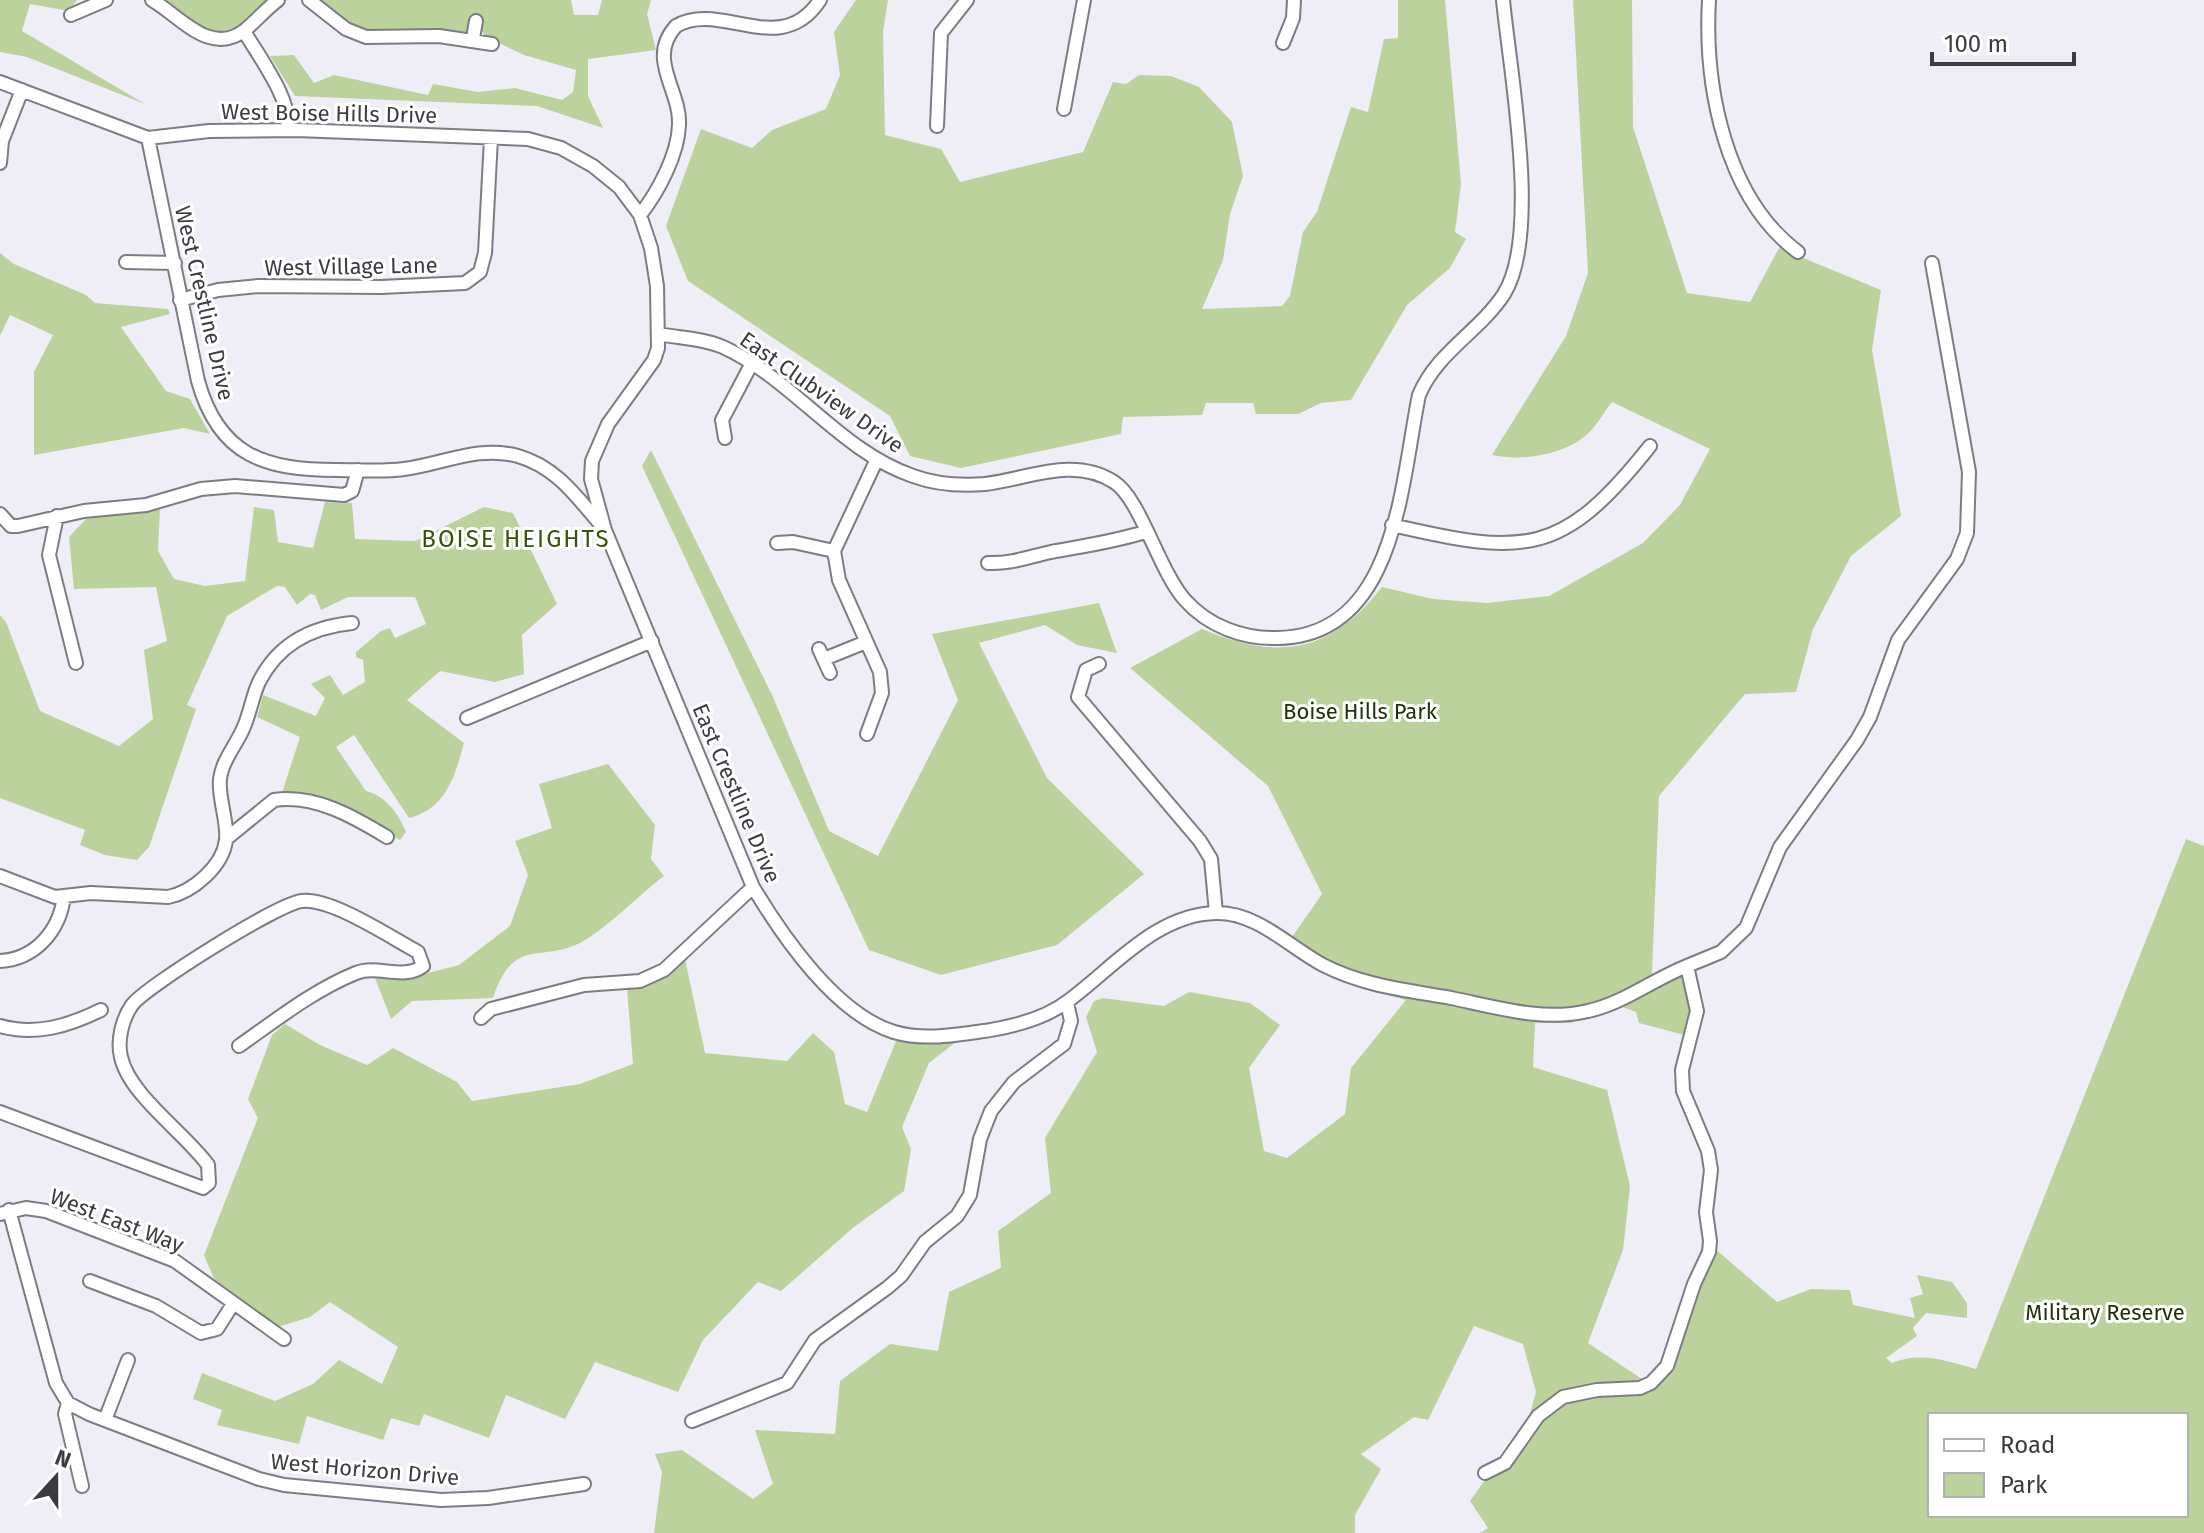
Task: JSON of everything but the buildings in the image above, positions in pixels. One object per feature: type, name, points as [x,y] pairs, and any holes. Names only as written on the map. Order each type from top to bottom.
[{"type":"street","points":[[71,15],[90,4],[106,0]]},
{"type":"street","points":[[152,0],[204,36],[224,38],[244,31],[278,0]]},
{"type":"street","points":[[309,0],[346,29],[366,37],[473,38],[492,44]]},
{"type":"street","points":[[605,530],[591,479],[595,452],[608,424],[649,370],[658,348],[655,265],[640,215],[656,191],[680,128],[679,112],[663,66],[666,44],[675,26],[692,13],[721,7],[771,23],[786,22],[811,12],[820,0]]},
{"type":"street","points":[[937,126],[941,33],[967,0]]},
{"type":"street","points":[[1064,109],[1084,0]]},
{"type":"street","points":[[1283,43],[1293,18],[1294,0]]},
{"type":"street","name":"East Clubview Drive","points":[[658,334],[721,346],[752,363],[877,459],[912,476],[961,485],[1063,469],[1086,470],[1116,483],[1128,494],[1171,581],[1202,614],[1241,635],[1289,638],[1311,634],[1334,622],[1365,595],[1380,569],[1419,395],[1428,374],[1490,313],[1505,292],[1522,241],[1524,220],[1503,0]]},
{"type":"street","points":[[1709,0],[1707,34],[1713,88],[1726,144],[1756,208],[1775,236],[1798,252]]},
{"type":"street","points":[[473,38],[476,21]]},
{"type":"street","points":[[244,31],[284,100],[289,122],[286,130]]},
{"type":"street","name":"West Boise Hills Drive","points":[[0,82],[148,138],[209,131],[286,130],[537,141],[579,157],[619,187],[640,215]]},
{"type":"street","points":[[0,163],[1,141],[22,90]]},
{"type":"street","name":"West Crestline Drive","points":[[148,138],[180,300],[205,405],[229,440],[245,453],[278,467],[404,469],[483,452],[518,456],[551,471],[566,483],[605,530]]},
{"type":"street","name":"West Village Lane","points":[[180,300],[258,286],[358,288],[465,283],[480,272],[485,253],[491,138]]},
{"type":"street","points":[[126,262],[175,263]]},
{"type":"street","name":"East Crestline Drive","points":[[605,530],[753,887],[776,926],[838,997],[863,1017],[892,1031],[919,1037],[989,1031],[1025,1022],[1067,1003],[1150,936],[1174,923],[1216,913],[1248,920],[1322,964],[1355,979],[1527,1013],[1571,1015],[1593,1010],[1721,952],[1746,928],[1780,847],[1857,740],[1870,717],[1898,640],[1957,559],[1967,533],[1969,472],[1932,263]]},
{"type":"street","points":[[725,438],[722,420],[752,363]]},
{"type":"street","points":[[1392,525],[1499,545],[1555,534],[1577,524],[1596,508],[1650,446]]},
{"type":"street","points":[[867,734],[882,693],[880,672],[839,580],[834,551],[877,459]]},
{"type":"street","points":[[0,514],[11,526],[18,526],[57,516],[146,505],[201,489],[235,486],[344,495],[352,491],[358,470]]},
{"type":"street","points":[[57,516],[49,555],[76,663]]},
{"type":"street","points":[[988,563],[1011,564],[1049,552],[1106,544],[1145,532]]},
{"type":"street","points":[[777,543],[793,542],[834,551]]},
{"type":"street","points":[[0,876],[55,897],[179,895],[215,866],[226,839],[221,771],[246,722],[258,684],[270,664],[301,636],[326,626],[352,623]]},
{"type":"street","points":[[467,718],[652,641]]},
{"type":"street","points":[[830,673],[821,654],[866,642]]},
{"type":"street","points":[[1099,664],[1086,670],[1078,697],[1200,841],[1211,859],[1216,913]]},
{"type":"street","points":[[226,839],[274,800],[284,799],[339,808],[387,837]]},
{"type":"street","points":[[481,1018],[491,1009],[504,1005],[584,985],[640,981],[664,970],[753,887]]},
{"type":"street","points":[[0,961],[36,949],[55,928],[64,896]]},
{"type":"street","points":[[0,1112],[203,1188],[209,1183],[208,1165],[135,1083],[121,1060],[121,1032],[133,1004],[252,923],[303,901],[329,906],[418,952],[423,959],[423,966],[407,973],[359,972],[309,998],[239,1046]]},
{"type":"street","points":[[1485,1473],[1505,1463],[1538,1416],[1563,1397],[1597,1390],[1640,1388],[1651,1383],[1667,1366],[1694,1284],[1709,1252],[1710,1241],[1706,1212],[1711,1170],[1708,1151],[1683,1091],[1682,1070],[1697,1011],[1687,966]]},
{"type":"street","points":[[692,1421],[787,1383],[815,1340],[887,1288],[909,1266],[925,1242],[957,1216],[970,1195],[980,1139],[991,1111],[1014,1082],[1064,1044],[1071,1021],[1067,1003]]},
{"type":"street","points":[[0,1026],[39,1030],[62,1026],[101,1010]]},
{"type":"street","name":"West East Way","points":[[4,1212],[46,1211],[175,1261],[284,1339]]},
{"type":"street","points":[[4,1212],[56,1383],[68,1403],[65,1414],[82,1486]]},
{"type":"street","points":[[90,1281],[156,1306],[201,1333],[217,1329],[233,1304]]},
{"type":"street","points":[[105,1420],[128,1360]]},
{"type":"street","name":"West Horizon Drive","points":[[68,1403],[259,1479],[284,1485],[441,1500],[488,1498],[584,1484]]},
{"type":"green space","points":[[0,0],[77,0],[69,11],[30,4],[22,31],[145,104],[27,57],[0,52]]},
{"type":"green space","points":[[163,0],[270,0],[239,27],[210,33]]},
{"type":"green space","points":[[320,0],[571,0],[574,15],[598,15],[602,0],[651,0],[647,14],[656,50],[588,59],[588,96],[603,128],[537,106],[295,96],[270,56],[294,55],[314,83],[334,75],[428,95],[433,84],[478,92],[515,88],[562,100],[573,92],[576,70],[524,55],[484,36],[478,21],[465,34],[367,32],[347,24]]},
{"type":"green space","points":[[856,0],[888,0],[883,32],[885,135],[941,149],[960,182],[1083,152],[1113,82],[1126,84],[1139,75],[1171,76],[1199,87],[1232,122],[1243,176],[1230,214],[1223,260],[1202,309],[1282,306],[1290,296],[1303,232],[1317,212],[1351,107],[1368,112],[1384,39],[1398,38],[1398,0],[1445,0],[1461,184],[1455,232],[1466,239],[1450,268],[1407,305],[1351,400],[1321,403],[1298,414],[1256,414],[1253,403],[1206,403],[1202,415],[1123,417],[1121,434],[961,468],[910,456],[890,416],[688,281],[666,226],[701,129],[752,148],[772,130],[826,109],[840,75],[834,32]]},
{"type":"green space","points":[[1573,0],[1632,0],[1633,127],[1687,293],[1750,302],[1779,248],[1881,290],[1872,350],[1901,516],[1851,556],[1813,629],[1796,692],[1745,694],[1659,796],[1652,974],[1697,977],[1702,1020],[1696,1038],[1639,1023],[1636,1012],[1617,1005],[1571,1023],[1535,1023],[1533,1067],[1607,1090],[1630,1186],[1623,1250],[1588,1343],[1645,1381],[1661,1365],[1707,1242],[1777,1302],[1811,1289],[1850,1290],[1853,1305],[1915,1318],[1910,1298],[1923,1294],[1917,1275],[1952,1282],[1967,1303],[1967,1318],[1926,1313],[1913,1328],[1917,1336],[1886,1358],[1892,1363],[1903,1359],[1934,1358],[1976,1369],[2186,839],[2204,846],[2204,1533],[1480,1533],[1488,1528],[1470,1501],[1528,1420],[1536,1392],[1523,1344],[1474,1326],[1428,1420],[1414,1417],[1361,1454],[1381,1469],[1355,1515],[1355,1533],[654,1533],[662,1472],[655,1454],[682,1450],[753,1499],[773,1484],[755,1430],[835,1434],[840,1381],[890,1344],[938,1351],[949,1292],[1001,1268],[998,1231],[1051,1193],[1045,1138],[1097,1052],[1086,1017],[1094,1001],[1103,998],[1164,1006],[1189,992],[1250,1003],[1280,1025],[1249,1068],[1264,1151],[1287,1158],[1345,1114],[1351,1068],[1406,1000],[1355,986],[1285,947],[1322,894],[1268,786],[1130,668],[1202,629],[1255,645],[1301,645],[1343,626],[1382,587],[1433,599],[1487,603],[1549,596],[1643,543],[1680,505],[1710,449],[1612,402],[1588,434],[1563,449],[1527,457],[1492,455],[1566,336],[1588,273]]},
{"type":"green space","points":[[0,253],[14,264],[86,295],[95,303],[168,309],[170,314],[121,327],[166,391],[190,399],[210,434],[184,428],[34,455],[34,372],[53,335],[10,315],[0,336]]},
{"type":"green space","points":[[651,450],[773,697],[829,831],[878,856],[958,700],[932,634],[1099,603],[1117,653],[1077,645],[1045,625],[979,643],[1047,778],[1144,874],[1057,945],[941,975],[869,950],[642,466]]},
{"type":"green space","points":[[325,502],[352,503],[355,539],[415,541],[484,507],[513,513],[557,604],[522,635],[524,674],[495,682],[440,671],[407,700],[464,743],[447,790],[422,814],[409,818],[354,735],[336,747],[366,791],[386,801],[396,812],[406,832],[400,840],[337,802],[282,793],[300,737],[257,717],[263,695],[316,716],[325,698],[311,684],[330,675],[343,695],[365,682],[363,660],[356,657],[356,652],[381,631],[390,628],[395,638],[426,624],[415,597],[348,597],[321,610],[315,595],[310,594],[297,605],[285,587],[277,586],[227,616],[187,705],[196,709],[149,847],[137,860],[105,855],[80,845],[85,830],[0,798],[0,615],[6,622],[40,711],[119,746],[153,719],[144,650],[167,641],[156,587],[74,589],[69,537],[86,519],[160,508],[158,551],[174,579],[205,586],[245,581],[254,507],[274,510],[278,542],[313,548]]},
{"type":"green space","points":[[608,764],[655,825],[651,859],[664,876],[580,943],[566,949],[529,955],[509,966],[493,998],[412,1001],[391,1019],[375,978],[409,978],[459,965],[510,926],[528,875],[515,841],[552,828],[539,784]]},
{"type":"green space","points":[[685,959],[705,1053],[787,1061],[813,1033],[834,1052],[845,1104],[867,1112],[896,1041],[957,1041],[929,1063],[902,1127],[911,1149],[904,1191],[854,1227],[781,1291],[758,1282],[703,1340],[678,1392],[595,1362],[565,1419],[506,1395],[489,1438],[424,1414],[419,1426],[391,1418],[383,1440],[307,1416],[299,1444],[217,1425],[222,1410],[193,1399],[202,1373],[275,1401],[313,1384],[339,1360],[382,1384],[398,1347],[330,1302],[310,1317],[278,1327],[215,1281],[204,1255],[258,1118],[248,1099],[272,1035],[285,1024],[320,1045],[367,1065],[393,1048],[457,1082],[472,1101],[580,1084],[633,1064],[627,988],[657,979]]},
{"type":"district","name":"BOISE HEIGHTS","points":[[516,539]]},
{"type":"park label","name":"Boise Hills Park","points":[[1360,711]]},
{"type":"park label","name":"Military Reserve","points":[[2105,1312]]}]
